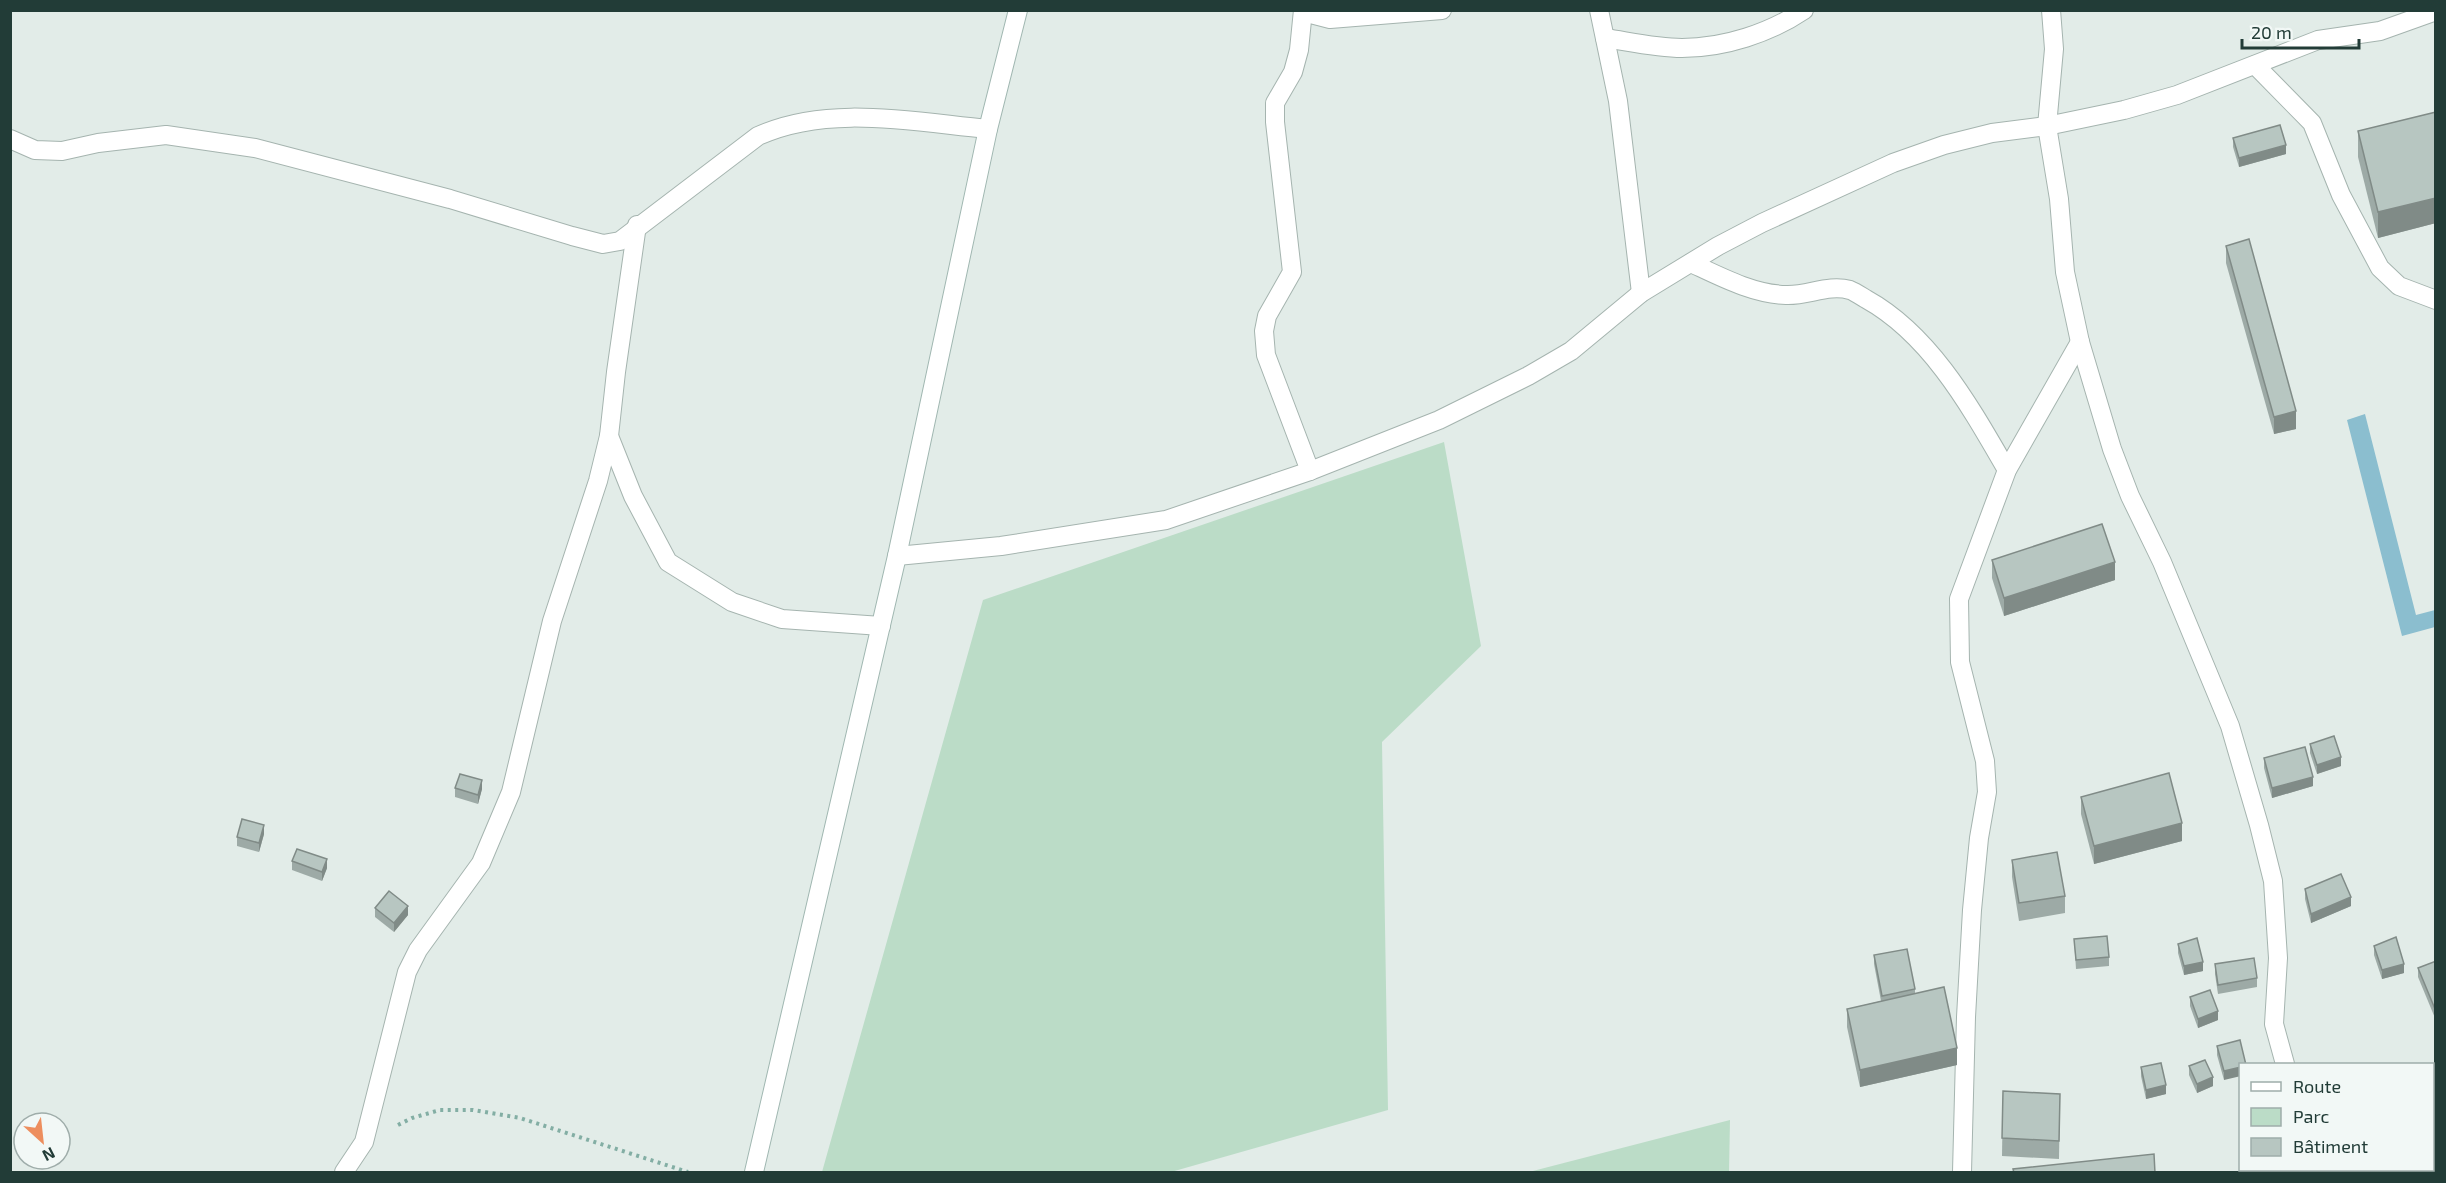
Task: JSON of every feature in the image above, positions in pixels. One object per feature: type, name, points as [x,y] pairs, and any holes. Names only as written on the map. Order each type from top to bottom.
[{"type":"street","points":[[754,1173],[897,556],[987,129],[1018,10]]},
{"type":"street","points":[[1310,471],[1266,355],[1264,331],[1267,316],[1292,272],[1275,122],[1275,103],[1293,72],[1299,50],[1303,11],[1330,19],[1442,10]]},
{"type":"street","points":[[1599,10],[1618,101],[1641,293]]},
{"type":"street","points":[[1605,38],[1649,46],[1694,47],[1751,37],[1804,10]]},
{"type":"street","points":[[2051,10],[2054,49],[2047,126],[2059,199],[2065,272],[2080,342],[2112,449],[2130,496],[2162,562],[2230,726],[2259,825],[2273,881],[2278,958],[2274,1024],[2284,1063]]},
{"type":"street","points":[[897,556],[1001,546],[1166,520],[1310,471],[1439,420],[1528,376],[1571,351],[1641,293],[1718,246],[1762,223],[1893,163],[1944,145],[1992,133],[2047,126],[2124,110],[2178,95],[2318,40],[2380,31],[2436,11]]},
{"type":"street","points":[[2255,65],[2312,123],[2341,195],[2380,267],[2399,286],[2436,300]]},
{"type":"street","points":[[10,139],[35,150],[62,151],[98,143],[166,135],[267,151],[450,199],[603,244],[620,241],[637,225],[758,136],[779,126],[805,120],[872,118],[987,129]]},
{"type":"street","points":[[344,1173],[364,1142],[407,972],[418,950],[481,863],[511,792],[552,621],[598,481],[609,436],[637,225]]},
{"type":"street","points":[[1691,263],[1757,291],[1787,295],[1810,293],[1829,287],[1850,290],[1883,309],[1913,335],[1947,376],[1975,416],[2007,470]]},
{"type":"street","points":[[1962,1173],[1966,1017],[1972,910],[1979,838],[1987,792],[1985,761],[1960,662],[1959,599],[2007,470],[2080,342]]},
{"type":"street","points":[[609,436],[633,496],[668,562],[732,602],[782,619],[881,626]]},
{"type":"path","points":[[364,1142],[412,1118],[440,1110],[473,1110],[520,1118],[688,1173]]},
{"type":"green space","points":[[1444,442],[1481,646],[1382,742],[1388,1110],[1171,1172],[822,1172],[983,600]]},
{"type":"green space","points":[[1730,1120],[1729,1172],[1529,1172]]},
{"type":"water","points":[[2365,414],[2416,615],[2435,610],[2435,627],[2402,636],[2347,420]]},
{"type":"building","points":[[2436,112],[2436,198],[2378,212],[2358,131]]},
{"type":"building","points":[[2280,125],[2286,145],[2239,158],[2233,138]]},
{"type":"building","points":[[2249,239],[2296,411],[2274,417],[2226,246]]},
{"type":"building","points":[[2102,524],[2115,562],[2004,598],[1992,560]]},
{"type":"building","points":[[2334,736],[2341,757],[2317,765],[2310,744]]},
{"type":"building","points":[[2305,747],[2313,777],[2272,788],[2264,758]]},
{"type":"building","points":[[2169,773],[2182,823],[2094,846],[2081,797]]},
{"type":"building","points":[[460,774],[482,780],[478,795],[455,788]]},
{"type":"building","points":[[242,819],[264,825],[259,843],[237,837]]},
{"type":"building","points":[[297,849],[327,859],[322,872],[292,861]]},
{"type":"building","points":[[2057,852],[2065,896],[2019,903],[2012,860]]},
{"type":"building","points":[[2341,874],[2351,897],[2311,914],[2305,889]]},
{"type":"building","points":[[389,891],[408,906],[394,923],[375,908]]},
{"type":"building","points":[[2107,936],[2109,957],[2076,960],[2074,939]]},
{"type":"building","points":[[2396,937],[2404,964],[2382,970],[2374,946]]},
{"type":"building","points":[[2197,938],[2203,962],[2184,966],[2178,944]]},
{"type":"building","points":[[1907,949],[1915,989],[1882,996],[1874,955]]},
{"type":"building","points":[[2254,958],[2257,978],[2218,985],[2215,964]]},
{"type":"building","points":[[2436,961],[2436,1009],[2435,1009],[2418,968]]},
{"type":"building","points":[[1944,987],[1957,1048],[1860,1070],[1847,1009]]},
{"type":"building","points":[[2210,990],[2218,1011],[2198,1019],[2190,997]]},
{"type":"building","points":[[2240,1040],[2246,1063],[2239,1063],[2239,1067],[2224,1071],[2217,1046]]},
{"type":"building","points":[[2205,1060],[2213,1077],[2197,1084],[2189,1066]]},
{"type":"building","points":[[2161,1063],[2166,1085],[2146,1090],[2141,1067]]},
{"type":"building","points":[[2003,1091],[2060,1094],[2059,1141],[2002,1138]]},
{"type":"building","points":[[2154,1154],[2155,1173],[2014,1173],[2013,1169]]}]
